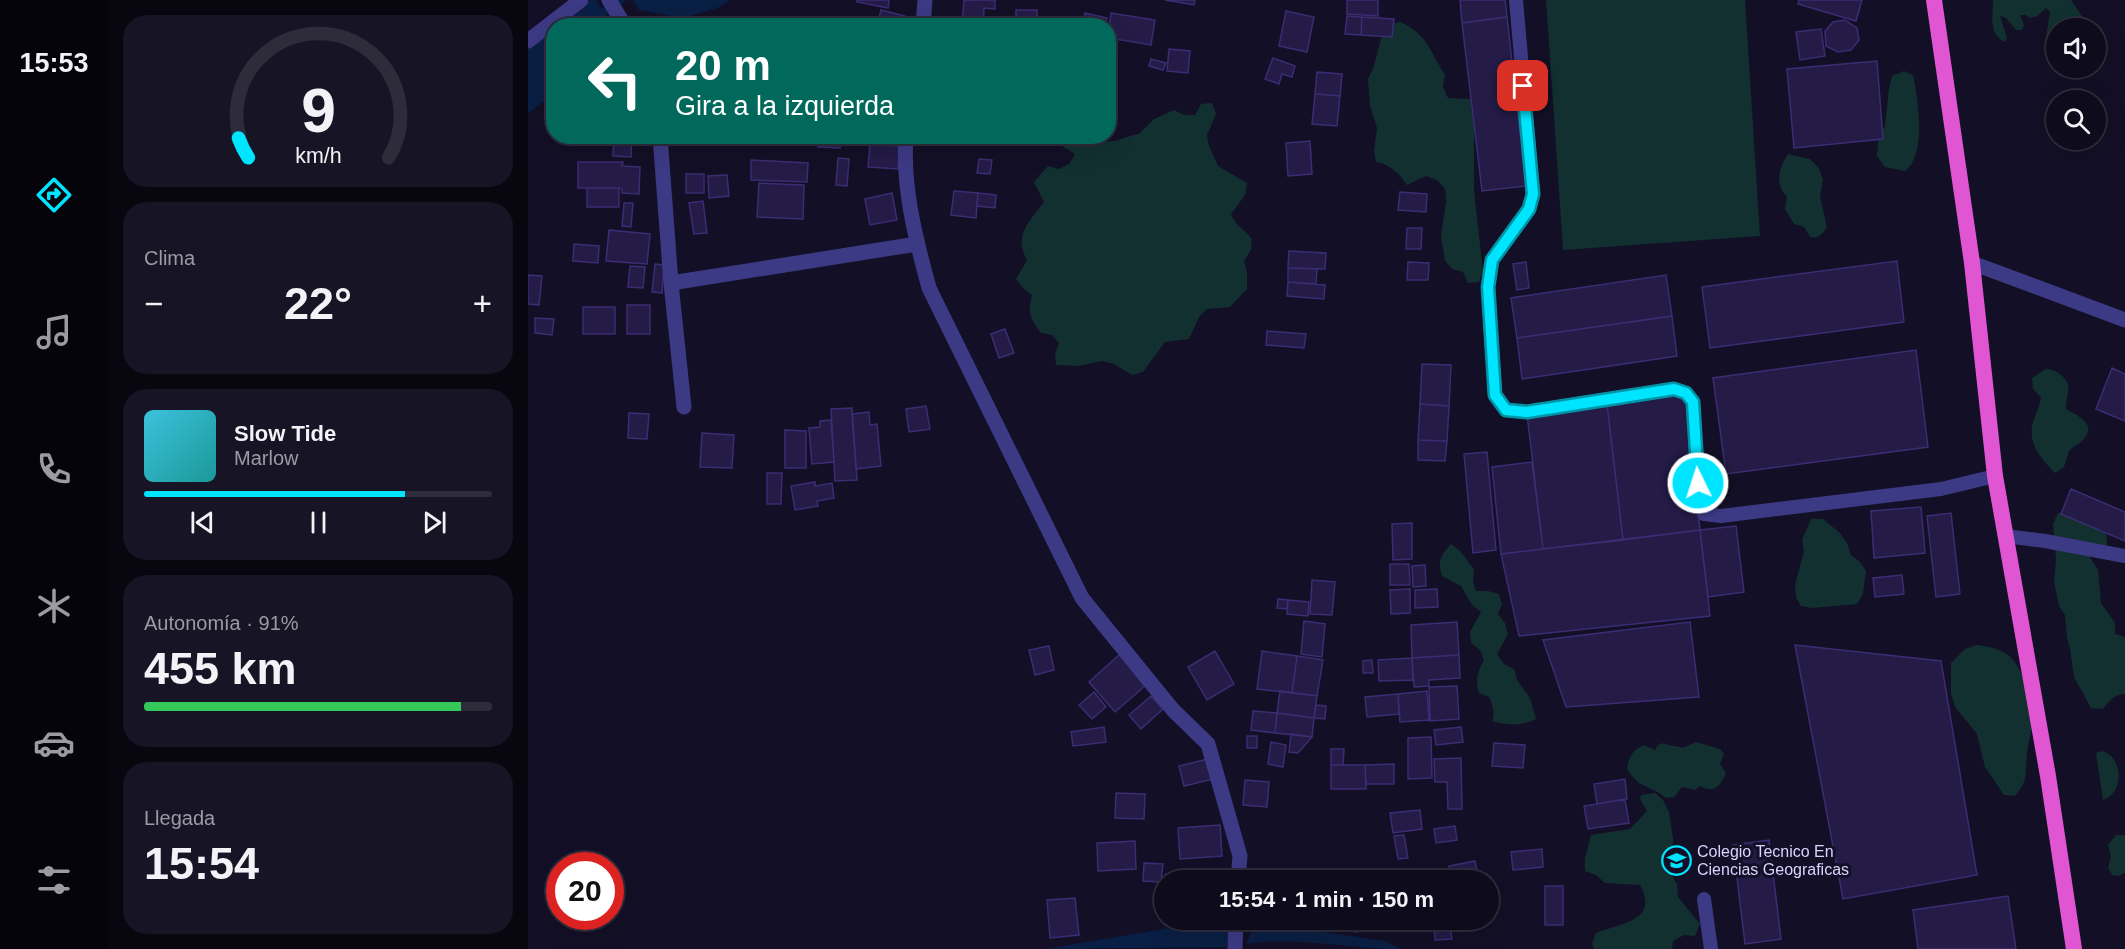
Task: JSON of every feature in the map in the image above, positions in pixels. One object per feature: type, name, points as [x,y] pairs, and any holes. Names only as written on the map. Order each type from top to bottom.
[{"type":"highway","points":[[1934,0],[1972,262],[1995,477],[2048,776],[2074,949]]},
{"type":"street","points":[[558,18],[581,0]]},
{"type":"street","points":[[609,0],[620,18]]},
{"type":"street","points":[[924,18],[926,0]]},
{"type":"street","points":[[528,41],[546,27]]},
{"type":"street","points":[[661,144],[671,283],[684,407]]},
{"type":"street","points":[[905,144],[904,159],[917,244],[929,288],[1082,598],[1173,710],[1208,744],[1240,856],[1239,870]]},
{"type":"street","points":[[671,283],[917,244]]},
{"type":"street","points":[[1972,262],[2125,320]]},
{"type":"street","points":[[1235,949],[1236,930]]},
{"type":"lane","points":[[1516,0],[1533,194],[1529,209],[1492,260],[1488,287],[1495,395],[1506,410],[1527,412],[1674,389],[1686,393],[1693,402],[1700,503],[1704,514],[1721,516],[1941,489],[1995,477]]},
{"type":"lane","points":[[2005,536],[2125,556]]},
{"type":"lane","points":[[1704,899],[1711,949]]},
{"type":"green space","points":[[1546,0],[1745,0],[1760,236],[1563,250]]},
{"type":"green space","points":[[1993,0],[2071,0],[2083,18],[2049,18],[2050,12],[2046,8],[2031,18],[2020,15],[2024,25],[2022,30],[2016,30],[2006,18],[2000,16],[2007,38],[2005,42],[1996,35],[1992,18]]},
{"type":"green space","points":[[1400,22],[1417,32],[1427,44],[1445,75],[1443,87],[1448,98],[1470,99],[1474,123],[1474,191],[1483,271],[1479,282],[1468,283],[1463,272],[1452,269],[1445,261],[1441,236],[1446,201],[1445,189],[1437,180],[1426,176],[1407,185],[1394,170],[1376,162],[1374,151],[1377,128],[1370,105],[1368,79],[1382,35],[1389,25]]},
{"type":"green space","points":[[1904,71],[1913,75],[1919,126],[1916,153],[1912,163],[1905,171],[1885,167],[1877,156],[1879,134],[1885,126],[1892,76]]},
{"type":"green space","points":[[1212,103],[1216,114],[1207,135],[1218,166],[1247,183],[1245,195],[1231,214],[1237,224],[1252,239],[1251,250],[1244,261],[1247,272],[1247,289],[1230,307],[1207,309],[1199,317],[1189,339],[1165,342],[1143,372],[1132,375],[1114,364],[1102,361],[1078,366],[1056,365],[1055,354],[1059,343],[1052,335],[1041,333],[1037,328],[1030,315],[1032,295],[1016,279],[1027,260],[1023,251],[1022,236],[1044,202],[1034,182],[1048,166],[1059,169],[1069,164],[1075,154],[1058,144],[1116,144],[1116,140],[1139,134],[1154,119],[1174,110],[1184,115],[1195,115],[1201,104]]},
{"type":"green space","points":[[1788,154],[1810,159],[1819,168],[1823,180],[1820,197],[1827,227],[1818,237],[1810,237],[1804,227],[1794,224],[1785,209],[1787,197],[1780,186],[1779,176]]},
{"type":"green space","points":[[2046,369],[2063,376],[2068,388],[2066,409],[2082,418],[2088,426],[2086,436],[2069,451],[2064,467],[2055,473],[2036,450],[2032,437],[2033,422],[2041,398],[2033,389],[2032,378]]},
{"type":"green space","points":[[2070,512],[2091,519],[2104,530],[2107,545],[2086,551],[2098,570],[2101,603],[2115,623],[2115,634],[2125,637],[2125,694],[2115,697],[2103,709],[2091,708],[2074,677],[2065,615],[2059,606],[2054,582],[2056,559],[2053,524],[2058,513]]},
{"type":"green space","points":[[1811,519],[1823,519],[1840,533],[1851,555],[1866,571],[1863,594],[1857,604],[1812,608],[1801,606],[1796,597],[1795,585],[1804,551],[1802,540]]},
{"type":"green space","points":[[1451,544],[1460,551],[1474,569],[1473,581],[1476,591],[1499,594],[1502,604],[1498,614],[1505,623],[1508,634],[1497,654],[1504,664],[1514,669],[1517,680],[1530,698],[1536,719],[1514,724],[1492,721],[1494,712],[1489,697],[1479,693],[1477,684],[1478,672],[1484,660],[1480,650],[1471,643],[1470,632],[1481,612],[1472,605],[1461,586],[1442,576],[1441,558]]},
{"type":"green space","points":[[1976,645],[1998,649],[2006,653],[2017,665],[2024,683],[2032,714],[2032,726],[2024,781],[2015,796],[2004,795],[1985,767],[1977,734],[1955,707],[1951,694],[1951,663],[1965,649]]},
{"type":"green space","points":[[1696,742],[1720,749],[1724,754],[1720,764],[1726,773],[1719,785],[1713,789],[1700,786],[1695,790],[1682,787],[1674,797],[1666,798],[1636,781],[1627,769],[1632,754],[1644,745],[1655,750],[1658,745],[1664,743],[1682,748]]},
{"type":"green space","points":[[2102,751],[2115,761],[2119,776],[2115,791],[2103,800],[2096,753]]},
{"type":"green space","points":[[1655,793],[1663,800],[1669,812],[1673,839],[1671,874],[1677,884],[1678,897],[1700,924],[1695,936],[1684,935],[1673,941],[1672,949],[1594,949],[1592,944],[1596,933],[1625,923],[1641,914],[1645,907],[1645,897],[1640,885],[1605,883],[1596,875],[1585,871],[1585,858],[1591,835],[1630,829],[1647,811],[1640,799],[1641,795]]},
{"type":"green space","points":[[2116,835],[2125,835],[2125,873],[2118,876],[2112,875],[2108,868],[2111,856],[2108,845]]},
{"type":"water","points":[[591,0],[596,0],[608,18],[568,18]]},
{"type":"water","points":[[633,0],[730,0],[718,8],[682,18],[639,10]]},
{"type":"water","points":[[546,34],[546,100],[528,113],[528,48]]},
{"type":"water","points":[[1157,930],[1231,930],[1227,947],[1046,949]]},
{"type":"water","points":[[1252,930],[1310,930],[1385,941],[1401,949],[1285,941],[1246,944]]},
{"type":"building","points":[[857,0],[889,0],[888,8],[857,2]]},
{"type":"building","points":[[964,0],[995,0],[995,9],[984,8],[983,18],[963,18]]},
{"type":"building","points":[[1165,0],[1195,0],[1194,5]]},
{"type":"building","points":[[1347,0],[1378,0],[1378,16],[1347,14]]},
{"type":"building","points":[[1460,0],[1505,0],[1507,17],[1462,23]]},
{"type":"building","points":[[1799,0],[1862,0],[1856,21],[1798,4]]},
{"type":"building","points":[[881,10],[905,16],[905,18],[879,18]]},
{"type":"building","points":[[1016,10],[1037,10],[1037,18],[1016,18]]},
{"type":"building","points":[[1286,11],[1314,17],[1307,52],[1279,46]]},
{"type":"building","points":[[1085,13],[1107,18],[1084,18]]},
{"type":"building","points":[[1111,13],[1155,20],[1151,45],[1116,39],[1116,18],[1110,18]]},
{"type":"building","points":[[1347,16],[1362,17],[1361,35],[1345,34]]},
{"type":"building","points":[[1362,17],[1394,19],[1392,37],[1361,35]]},
{"type":"building","points":[[1507,17],[1526,186],[1482,191],[1462,23]]},
{"type":"building","points":[[1845,20],[1857,28],[1859,40],[1851,50],[1838,52],[1826,46],[1825,31],[1833,22]]},
{"type":"building","points":[[1821,29],[1825,56],[1800,60],[1796,32]]},
{"type":"building","points":[[1169,49],[1190,51],[1188,73],[1167,71]]},
{"type":"building","points":[[1273,58],[1295,66],[1292,77],[1282,74],[1279,84],[1265,79]]},
{"type":"building","points":[[1151,59],[1166,63],[1163,70],[1149,66]]},
{"type":"building","points":[[1877,61],[1883,139],[1794,148],[1787,69]]},
{"type":"building","points":[[1317,72],[1342,74],[1340,96],[1315,94]]},
{"type":"building","points":[[1315,94],[1340,96],[1337,126],[1312,124]]},
{"type":"building","points":[[1310,141],[1312,174],[1288,176],[1286,143]]},
{"type":"building","points":[[614,144],[632,144],[631,157],[613,156]]},
{"type":"building","points":[[818,144],[840,144],[840,148],[818,147]]},
{"type":"building","points":[[870,144],[900,146],[898,169],[868,167]]},
{"type":"building","points":[[838,158],[849,159],[847,186],[836,185]]},
{"type":"building","points":[[979,159],[992,160],[990,174],[977,173]]},
{"type":"building","points":[[751,160],[808,163],[807,182],[751,180]]},
{"type":"building","points":[[578,162],[623,162],[622,166],[640,167],[639,194],[622,193],[622,189],[619,188],[578,188]]},
{"type":"building","points":[[686,174],[704,174],[704,193],[686,193]]},
{"type":"building","points":[[727,175],[729,196],[709,198],[708,176]]},
{"type":"building","points":[[759,183],[804,185],[803,219],[757,217]]},
{"type":"building","points":[[587,188],[619,188],[619,207],[587,207]]},
{"type":"building","points":[[954,191],[978,193],[976,218],[951,215]]},
{"type":"building","points":[[1400,192],[1427,194],[1426,212],[1398,210]]},
{"type":"building","points":[[892,193],[897,220],[870,225],[865,199]]},
{"type":"building","points":[[978,193],[996,195],[995,208],[977,206]]},
{"type":"building","points":[[703,201],[707,233],[694,234],[689,203]]},
{"type":"building","points":[[624,203],[633,203],[631,227],[622,226]]},
{"type":"building","points":[[1407,228],[1422,228],[1421,249],[1406,249]]},
{"type":"building","points":[[609,230],[650,234],[647,264],[606,261]]},
{"type":"building","points":[[574,244],[599,246],[598,263],[573,261]]},
{"type":"building","points":[[1289,251],[1326,253],[1325,269],[1288,268]]},
{"type":"building","points":[[1897,261],[1904,322],[1710,348],[1702,287]]},
{"type":"building","points":[[1408,262],[1429,263],[1428,280],[1407,280]]},
{"type":"building","points":[[1526,262],[1529,288],[1517,290],[1513,264]]},
{"type":"building","points":[[655,264],[664,265],[662,293],[652,292]]},
{"type":"building","points":[[630,266],[645,267],[643,288],[628,287]]},
{"type":"building","points":[[1288,268],[1317,269],[1316,284],[1288,282]]},
{"type":"building","points":[[528,275],[542,276],[539,305],[528,304]]},
{"type":"building","points":[[1666,275],[1672,316],[1517,338],[1511,298]]},
{"type":"building","points":[[1288,282],[1325,285],[1324,299],[1287,296]]},
{"type":"building","points":[[627,305],[650,305],[650,334],[627,334]]},
{"type":"building","points":[[583,307],[615,307],[615,334],[583,334]]},
{"type":"building","points":[[1672,316],[1677,356],[1522,379],[1517,338]]},
{"type":"building","points":[[535,318],[554,319],[552,335],[535,333]]},
{"type":"building","points":[[1005,329],[1014,353],[999,358],[991,334]]},
{"type":"building","points":[[1267,331],[1306,334],[1304,348],[1266,345]]},
{"type":"building","points":[[1916,350],[1928,447],[1726,474],[1713,378]]},
{"type":"building","points":[[1422,364],[1451,365],[1449,406],[1420,404]]},
{"type":"building","points":[[2112,368],[2125,374],[2125,421],[2096,409]]},
{"type":"building","points":[[1685,394],[1700,530],[1623,540],[1607,404]]},
{"type":"building","points":[[1420,404],[1449,406],[1447,441],[1418,440]]},
{"type":"building","points":[[1607,404],[1623,540],[1543,549],[1527,414]]},
{"type":"building","points":[[926,406],[930,429],[909,432],[906,409]]},
{"type":"building","points":[[852,408],[857,480],[835,481],[831,409]]},
{"type":"building","points":[[869,412],[870,425],[877,424],[881,466],[856,469],[852,414]]},
{"type":"building","points":[[629,413],[649,414],[647,439],[628,438]]},
{"type":"building","points":[[831,420],[834,462],[812,464],[809,428],[820,427],[820,421]]},
{"type":"building","points":[[785,430],[806,431],[806,468],[785,468]]},
{"type":"building","points":[[702,433],[734,435],[732,468],[700,467]]},
{"type":"building","points":[[1418,440],[1447,441],[1445,461],[1418,460]]},
{"type":"building","points":[[1487,452],[1496,550],[1473,553],[1464,454]]},
{"type":"building","points":[[1532,462],[1543,549],[1501,554],[1492,467]]},
{"type":"building","points":[[767,473],[782,473],[781,504],[767,504]]},
{"type":"building","points":[[815,482],[815,486],[832,483],[834,498],[817,501],[818,506],[795,510],[791,486]]},
{"type":"building","points":[[2071,489],[2125,512],[2125,541],[2061,514]]},
{"type":"building","points":[[1921,507],[1925,553],[1874,558],[1871,511]]},
{"type":"building","points":[[1951,513],[1960,594],[1936,597],[1927,516]]},
{"type":"building","points":[[1412,523],[1412,559],[1393,560],[1392,524]]},
{"type":"building","points":[[1736,526],[1744,592],[1708,597],[1700,530]]},
{"type":"building","points":[[1700,530],[1710,616],[1519,636],[1501,554]]},
{"type":"building","points":[[1390,564],[1409,564],[1410,585],[1390,585]]},
{"type":"building","points":[[1425,565],[1426,586],[1413,587],[1412,566]]},
{"type":"building","points":[[1902,575],[1904,594],[1875,597],[1873,578]]},
{"type":"building","points":[[1312,580],[1335,582],[1332,615],[1310,614]]},
{"type":"building","points":[[1410,589],[1410,613],[1391,614],[1390,590]]},
{"type":"building","points":[[1437,589],[1438,607],[1415,608],[1415,590]]},
{"type":"building","points":[[1278,599],[1288,600],[1287,609],[1277,608]]},
{"type":"building","points":[[1288,600],[1309,602],[1308,616],[1287,614]]},
{"type":"building","points":[[1304,621],[1325,624],[1322,657],[1301,654]]},
{"type":"building","points":[[1457,622],[1459,655],[1412,658],[1411,625]]},
{"type":"building","points":[[1690,622],[1699,697],[1566,707],[1543,640]]},
{"type":"building","points":[[1795,645],[1941,661],[1977,875],[1843,899]]},
{"type":"building","points":[[1049,646],[1054,670],[1035,675],[1029,650]]},
{"type":"building","points":[[1215,651],[1234,684],[1207,700],[1188,667]]},
{"type":"building","points":[[1262,651],[1297,656],[1292,693],[1257,689]]},
{"type":"building","points":[[1120,654],[1146,685],[1115,712],[1089,682]]},
{"type":"building","points":[[1459,655],[1460,678],[1429,680],[1429,686],[1414,687],[1412,658]]},
{"type":"building","points":[[1297,656],[1323,660],[1317,696],[1292,693]]},
{"type":"building","points":[[1412,658],[1413,680],[1379,681],[1378,660]]},
{"type":"building","points":[[1372,660],[1373,673],[1363,673],[1363,661]]},
{"type":"building","points":[[1457,686],[1459,719],[1430,721],[1429,687]]},
{"type":"building","points":[[1280,691],[1317,696],[1314,718],[1277,713]]},
{"type":"building","points":[[1427,691],[1429,720],[1400,722],[1398,694]]},
{"type":"building","points":[[1094,692],[1106,707],[1092,719],[1079,705]]},
{"type":"building","points":[[1398,694],[1399,714],[1367,717],[1365,697]]},
{"type":"building","points":[[1151,696],[1163,709],[1141,729],[1129,715]]},
{"type":"building","points":[[1316,705],[1326,706],[1325,719],[1314,718]]},
{"type":"building","points":[[1253,711],[1277,713],[1275,733],[1251,730]]},
{"type":"building","points":[[1277,713],[1314,718],[1312,737],[1275,733]]},
{"type":"building","points":[[1104,727],[1106,742],[1073,746],[1071,732]]},
{"type":"building","points":[[1461,727],[1463,742],[1436,745],[1434,730]]},
{"type":"building","points":[[1291,734],[1312,737],[1298,753],[1289,752]]},
{"type":"building","points":[[1247,736],[1257,736],[1257,748],[1247,748]]},
{"type":"building","points":[[1431,737],[1432,778],[1408,779],[1408,738]]},
{"type":"building","points":[[1271,742],[1286,745],[1283,767],[1268,764]]},
{"type":"building","points":[[1494,743],[1525,745],[1523,768],[1492,766]]},
{"type":"building","points":[[1331,749],[1344,749],[1343,765],[1331,765]]},
{"type":"building","points":[[1461,758],[1462,809],[1448,809],[1447,782],[1435,782],[1434,759]]},
{"type":"building","points":[[1208,759],[1213,779],[1184,786],[1179,766]]},
{"type":"building","points":[[1394,764],[1394,784],[1366,784],[1365,765]]},
{"type":"building","points":[[1331,765],[1365,765],[1366,789],[1331,789]]},
{"type":"building","points":[[1625,779],[1627,799],[1597,804],[1594,784]]},
{"type":"building","points":[[1245,780],[1269,782],[1267,807],[1243,805]]},
{"type":"building","points":[[1116,793],[1145,794],[1144,819],[1115,818]]},
{"type":"building","points":[[1625,799],[1629,823],[1588,829],[1584,806]]},
{"type":"building","points":[[1420,810],[1422,829],[1393,833],[1390,813]]},
{"type":"building","points":[[1220,825],[1222,856],[1180,859],[1178,828]]},
{"type":"building","points":[[1455,826],[1457,840],[1436,843],[1434,829]]},
{"type":"building","points":[[1404,835],[1408,858],[1398,859],[1394,836]]},
{"type":"building","points":[[1769,840],[1781,939],[1745,944],[1733,845]]},
{"type":"building","points":[[1135,841],[1136,869],[1098,871],[1097,843]]},
{"type":"building","points":[[1542,849],[1543,867],[1513,870],[1511,852]]},
{"type":"building","points":[[1475,861],[1477,870],[1450,870],[1449,866]]},
{"type":"building","points":[[1144,863],[1163,864],[1162,870],[1154,870],[1154,882],[1143,881]]},
{"type":"building","points":[[1545,886],[1563,886],[1563,925],[1545,925]]},
{"type":"building","points":[[2008,896],[2016,949],[1918,949],[1913,910]]},
{"type":"building","points":[[1075,898],[1079,935],[1050,938],[1047,900]]},
{"type":"building","points":[[1434,930],[1451,930],[1452,939],[1435,940]]},
{"type":"waterway","points":[[595,18],[621,0]]},
{"type":"place","name":"Colegio Tecnico En Ciencias Geograficas","points":[[1676,860]]},
{"type":"route","points":[[1523,86],[1533,194],[1529,209],[1492,260],[1488,287],[1495,395],[1506,410],[1527,412],[1674,389],[1686,393],[1693,402],[1698,483]]}]
